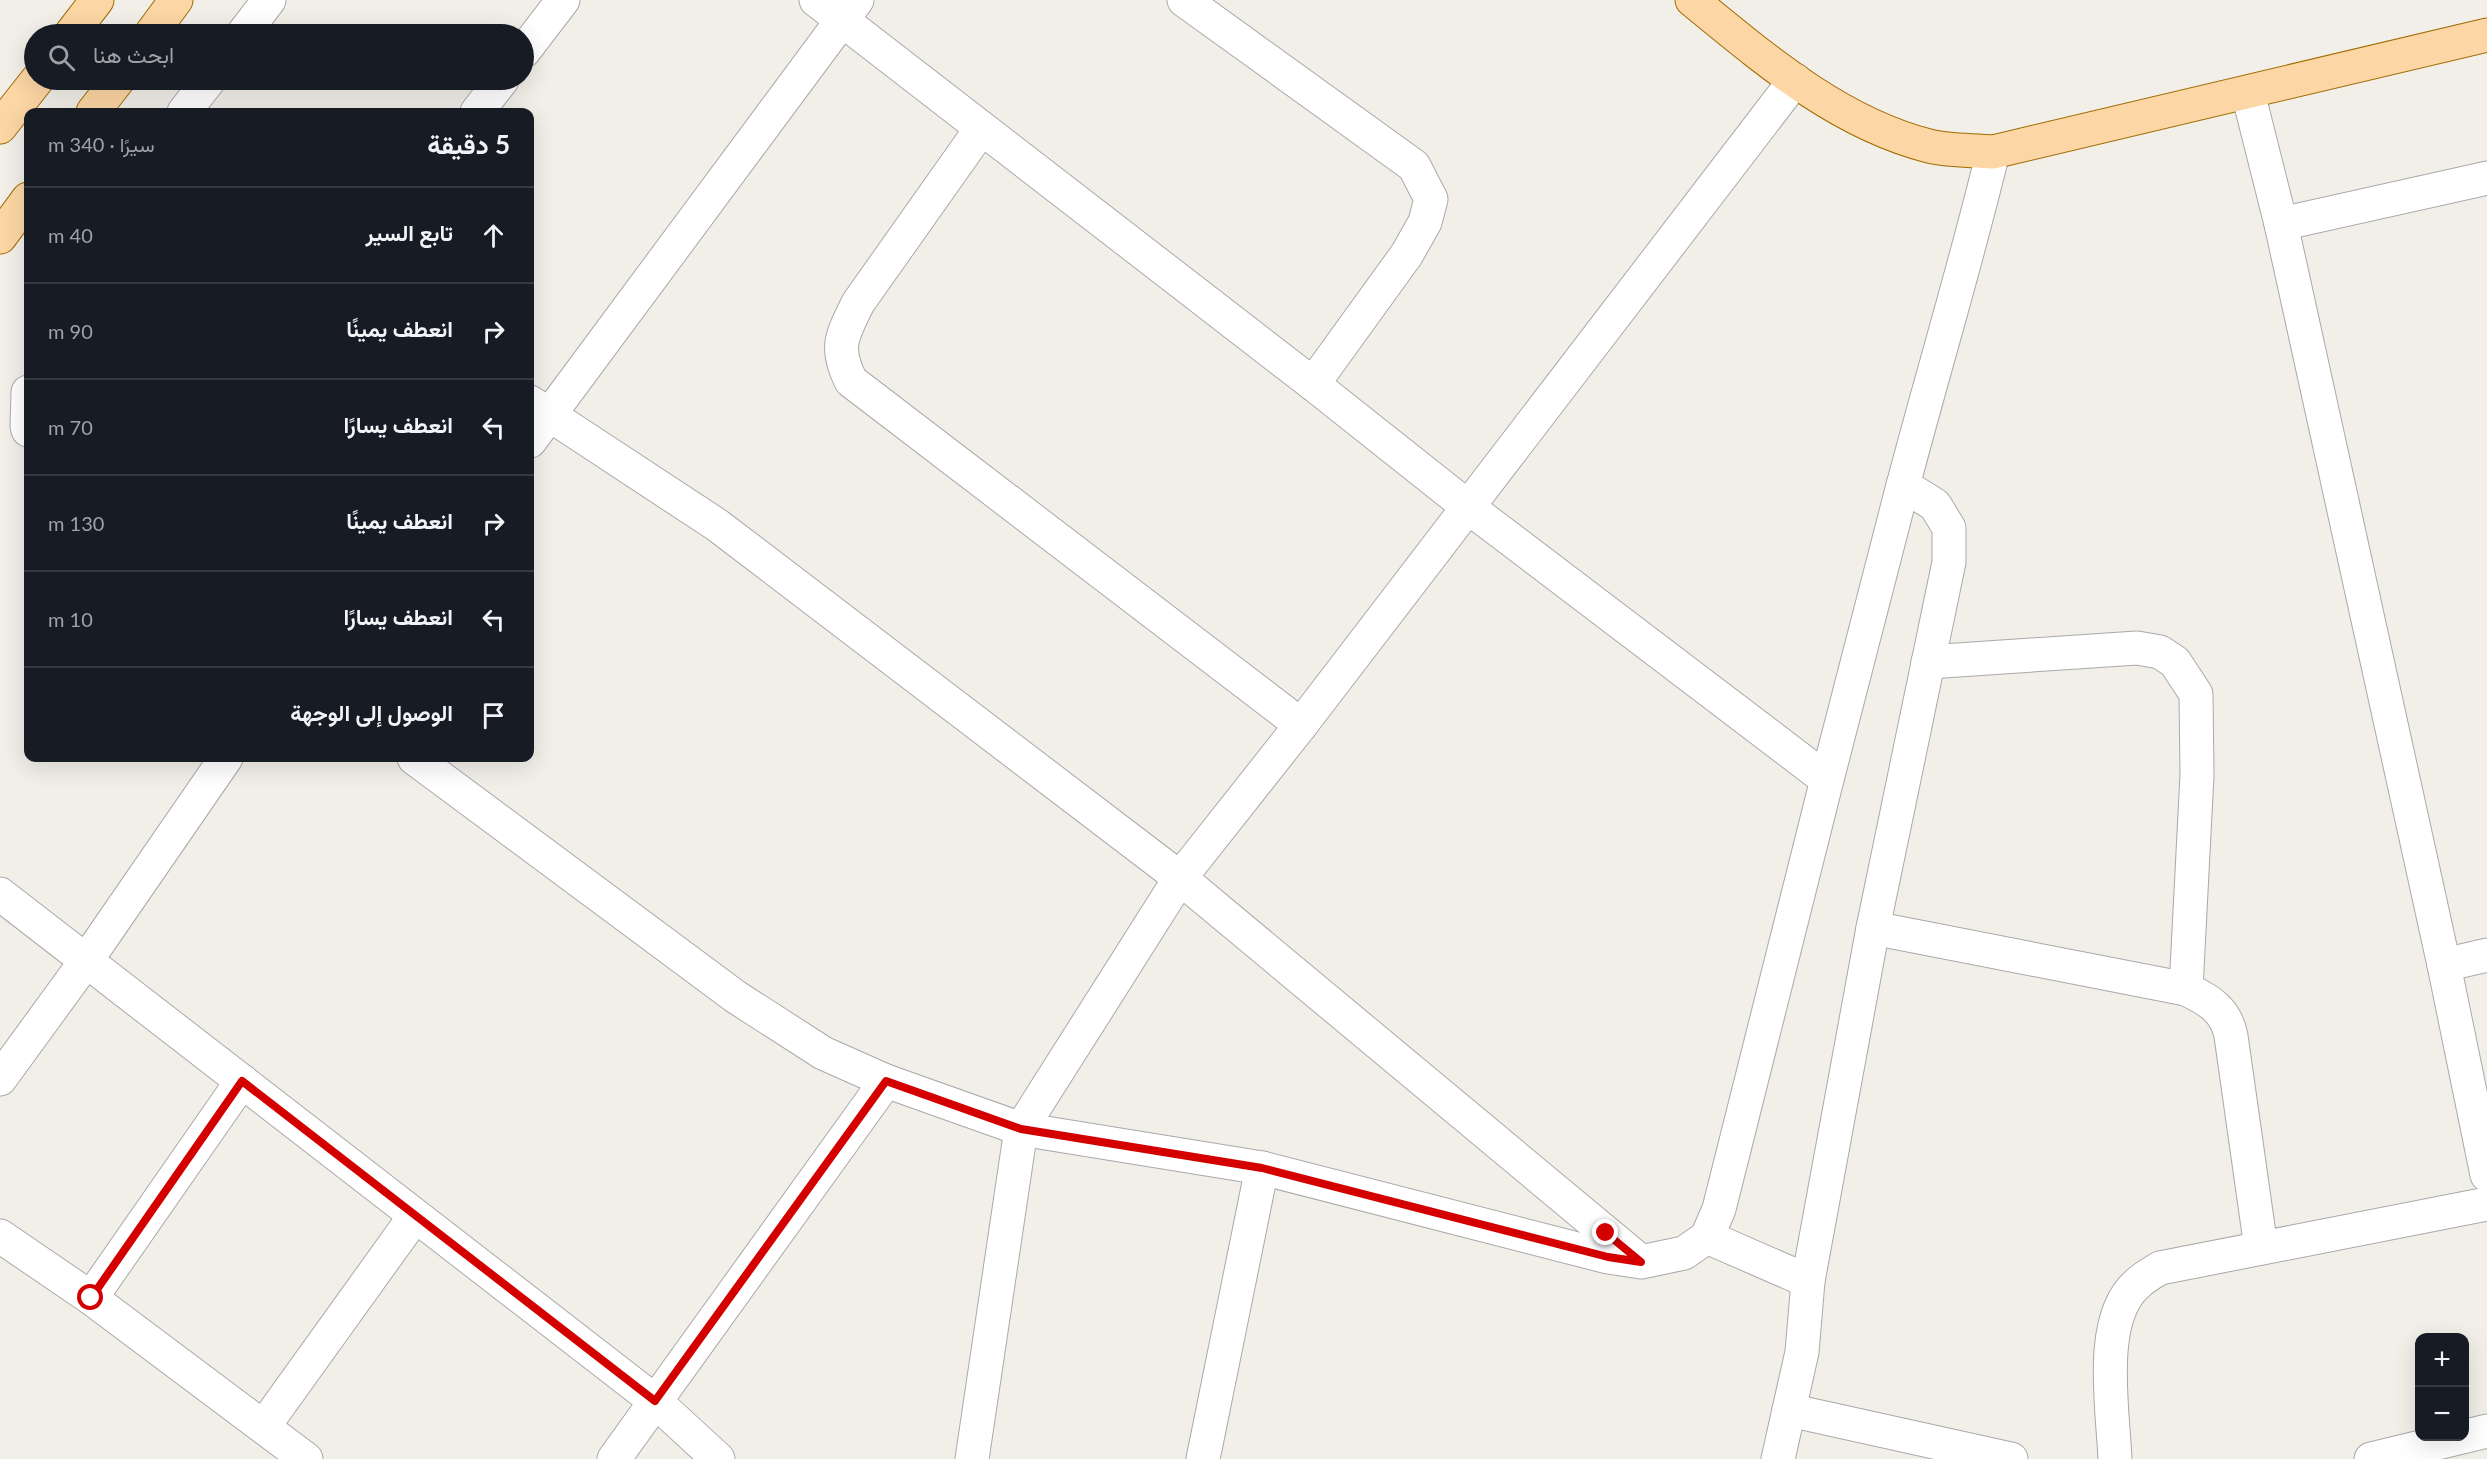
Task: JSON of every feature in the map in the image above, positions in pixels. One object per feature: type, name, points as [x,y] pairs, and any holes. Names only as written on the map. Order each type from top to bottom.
[{"type":"main road","points":[[79,24],[97,0]]},
{"type":"main road","points":[[158,24],[176,0]]},
{"type":"main road","points":[[1692,0],[1761,56],[1795,80],[1868,124],[1930,146],[1993,152],[2487,35]]},
{"type":"main road","points":[[0,127],[29,90]]},
{"type":"main road","points":[[96,108],[110,90]]},
{"type":"main road","points":[[0,237],[24,204]]},
{"type":"street","points":[[251,24],[269,0]]},
{"type":"street","points":[[534,38],[563,0]]},
{"type":"street","points":[[816,0],[849,9],[981,129],[1313,384],[1468,507],[1826,779]]},
{"type":"street","points":[[1184,0],[1414,166],[1431,199],[1425,222],[1407,254],[1313,384]]},
{"type":"street","points":[[534,429],[541,408],[849,9]]},
{"type":"street","points":[[972,1459],[1021,1129],[1180,878],[1301,725],[1795,80]]},
{"type":"street","points":[[187,108],[201,90]]},
{"type":"street","points":[[480,108],[494,90]]},
{"type":"street","points":[[2248,93],[2281,224],[2444,965],[2487,1175]]},
{"type":"street","points":[[981,129],[858,303],[843,335],[841,361],[852,381],[1301,725]]},
{"type":"street","points":[[419,762],[736,997],[823,1053],[886,1081],[1021,1129],[1262,1168],[1608,1257],[1641,1262],[1683,1253],[1707,1237],[1719,1209],[1826,779],[1936,359],[1969,252],[1993,152]]},
{"type":"street","points":[[2281,224],[2487,178]]},
{"type":"street","points":[[18,426],[24,406]]},
{"type":"street","points":[[541,408],[717,525],[1180,878],[1641,1262]]},
{"type":"street","points":[[1778,1459],[1802,1352],[1808,1281],[1873,928],[1949,562],[1948,528],[1935,505],[1903,485]]},
{"type":"street","points":[[1928,662],[2137,648],[2160,652],[2175,663],[2196,694],[2197,775],[2186,989]]},
{"type":"street","points":[[0,1079],[86,961],[223,762]]},
{"type":"street","points":[[0,894],[655,1401],[718,1459]]},
{"type":"street","points":[[1873,928],[2186,989],[2214,1003],[2228,1023],[2260,1248]]},
{"type":"street","points":[[2444,965],[2487,955]]},
{"type":"street","points":[[91,1298],[242,1081]]},
{"type":"street","points":[[614,1459],[886,1081]]},
{"type":"street","points":[[1203,1459],[1262,1168]]},
{"type":"street","points":[[2115,1459],[2110,1349],[2120,1307],[2136,1284],[2160,1268],[2487,1204]]},
{"type":"street","points":[[264,1426],[415,1216]]},
{"type":"street","points":[[0,1236],[91,1298],[306,1459]]},
{"type":"street","points":[[1707,1237],[1808,1281]]},
{"type":"street","points":[[1789,1410],[2011,1459]]},
{"type":"street","points":[[2371,1459],[2487,1431]]},
{"type":"route","points":[[91,1298],[242,1081],[655,1401],[886,1081],[1021,1129],[1262,1168],[1608,1257],[1641,1262],[1606,1233]]}]
